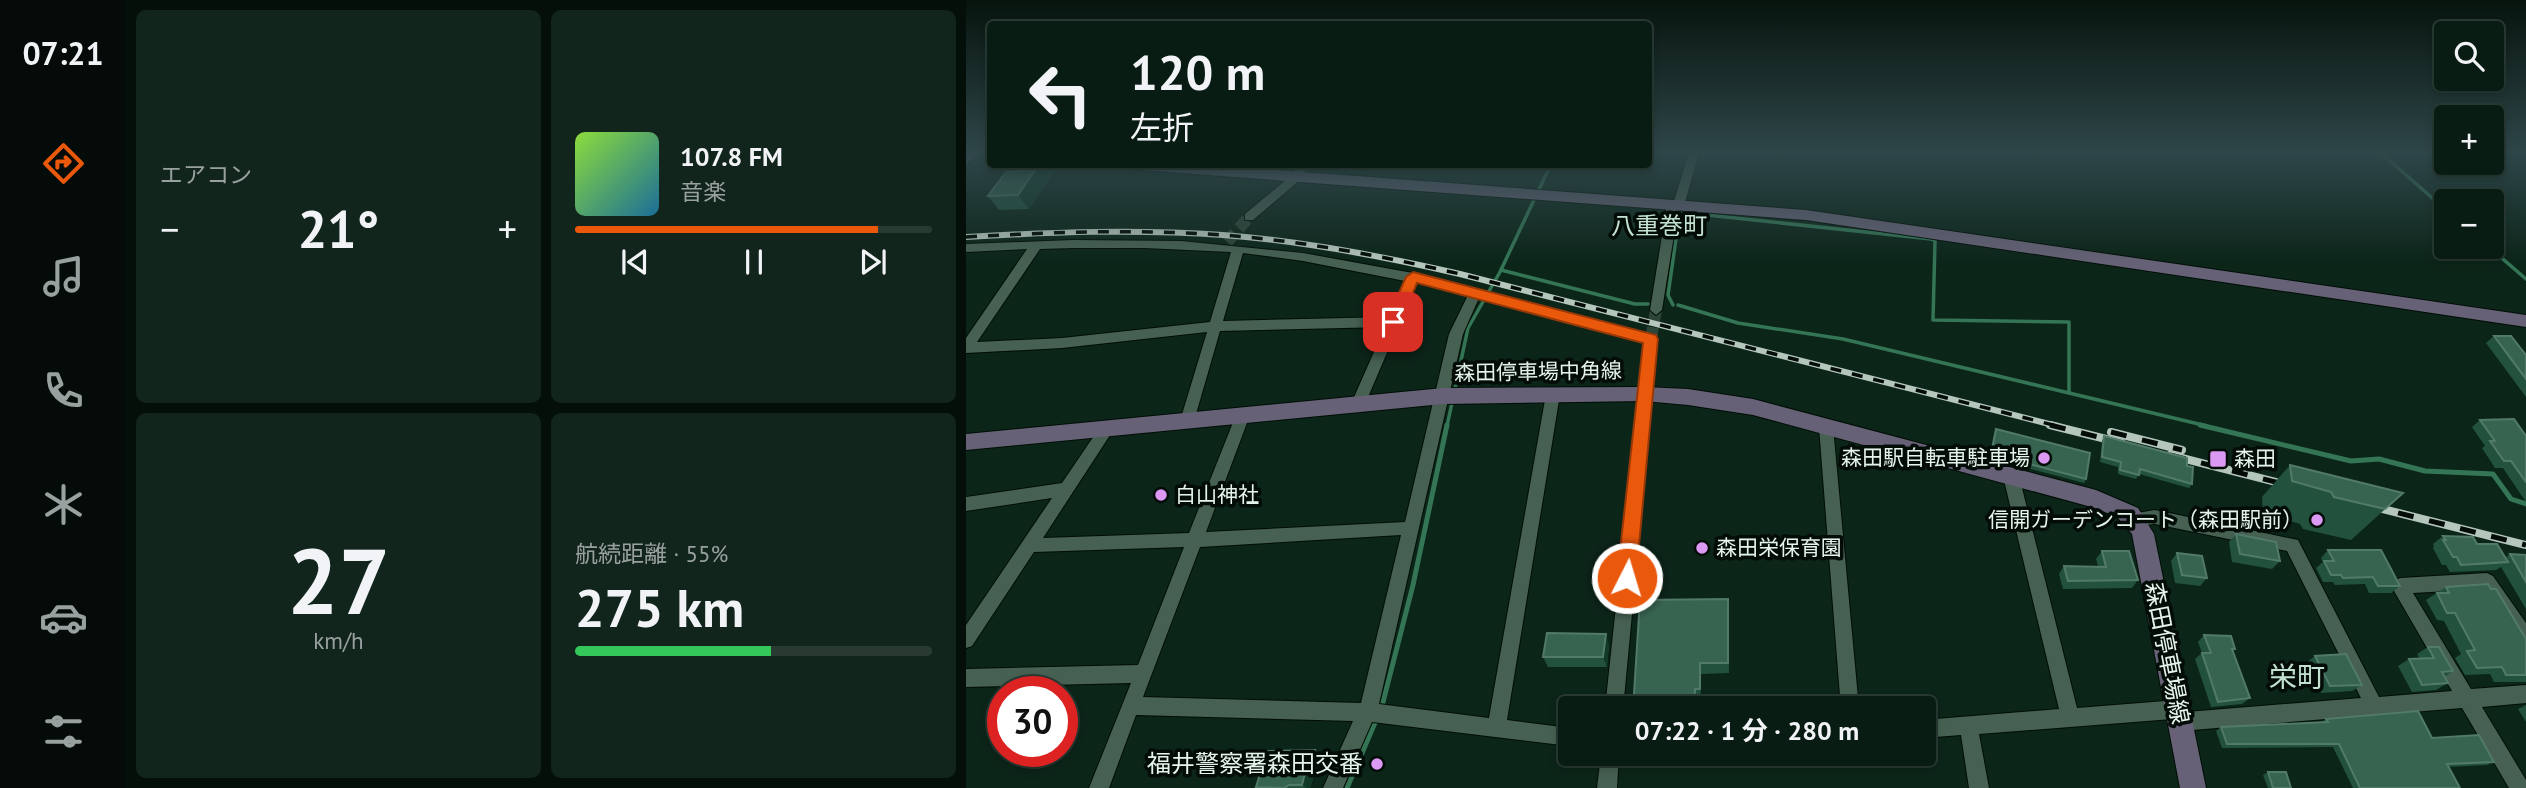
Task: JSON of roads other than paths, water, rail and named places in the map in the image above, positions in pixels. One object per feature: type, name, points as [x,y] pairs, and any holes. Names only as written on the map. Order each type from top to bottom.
[{"type":"main road","name":"森田停車場中角線","points":[[966,442],[1452,396],[1644,394],[1728,402],[1826,426],[2096,499],[2128,511],[2137,519]]},
{"type":"main road","name":"森田停車場線","points":[[2137,519],[2143,534],[2193,788]]},
{"type":"street","points":[[1249,217],[1279,190]]},
{"type":"street","points":[[1507,190],[1806,215],[2526,321]]},
{"type":"street","points":[[1656,310],[1675,205],[1681,190]]},
{"type":"street","points":[[966,348],[1036,244]]},
{"type":"street","points":[[966,248],[1036,244],[1230,247],[1413,277],[1651,339],[1616,696]]},
{"type":"street","points":[[1187,421],[1215,326],[1230,247]]},
{"type":"street","points":[[1358,404],[1413,277]]},
{"type":"street","points":[[1333,788],[1367,712],[1412,528],[1452,396],[1456,334],[1475,293]]},
{"type":"street","points":[[966,348],[1062,343],[1215,326],[1393,322]]},
{"type":"street","points":[[1496,728],[1553,394]]},
{"type":"street","points":[[1099,788],[1244,415]]},
{"type":"street","points":[[1826,426],[1849,696]]},
{"type":"street","points":[[966,640],[1107,428]]},
{"type":"street","points":[[2011,476],[2070,717]]},
{"type":"street","points":[[966,504],[1067,489]]},
{"type":"street","points":[[2137,519],[2155,517],[2291,545],[2375,707]]},
{"type":"street","points":[[1030,545],[1196,540],[1412,528]]},
{"type":"street","points":[[2520,788],[2400,586],[2487,581],[2526,638]]},
{"type":"street","points":[[966,678],[1144,674]]},
{"type":"street","points":[[1936,729],[2070,717],[2375,707],[2526,694]]},
{"type":"street","points":[[1131,706],[1367,712],[1558,736]]},
{"type":"street","points":[[1969,726],[1979,788]]},
{"type":"street","points":[[1607,788],[1609,766]]},
{"type":"waterway","points":[[1447,426],[1468,328],[1500,272],[1539,190]]},
{"type":"waterway","points":[[2423,190],[2434,199]]},
{"type":"waterway","points":[[1673,305],[1668,295],[1679,218],[1688,213],[1931,239],[1935,241],[1933,320],[2069,322],[2069,393]]},
{"type":"waterway","points":[[2503,259],[2526,279]]},
{"type":"waterway","points":[[1501,270],[1635,304],[1648,304]]},
{"type":"waterway","points":[[1678,305],[1738,323],[1843,339],[2207,426]]},
{"type":"waterway","points":[[1381,710],[1413,585],[1447,425]]},
{"type":"waterway","points":[[2200,425],[2351,461],[2379,459],[2425,471],[2493,474],[2511,499],[2526,504]]},
{"type":"waterway","points":[[1347,788],[1377,718]]},
{"type":"tunnel","points":[[1227,242],[1249,217]]},
{"type":"tunnel","points":[[1651,339],[1656,310]]},
{"type":"railway","points":[[966,237],[1094,232],[1191,233],[1283,241],[1342,250],[1460,274],[2057,426]]},
{"type":"railway","points":[[2050,425],[2122,443]]},
{"type":"railway","points":[[2111,432],[2182,450]]},
{"type":"railway","points":[[2170,455],[2295,487]]},
{"type":"railway","points":[[2367,505],[2526,545]]},
{"type":"place","name":"森田駅自転車駐車場","points":[[2044,458]]},
{"type":"place","name":"森田","points":[[2218,459]]},
{"type":"place","name":"白山神社","points":[[1161,495]]},
{"type":"place","name":"信開ガーデンコート（森田駅前）","points":[[2317,520]]},
{"type":"place","name":"森田栄保育園","points":[[1702,548]]},
{"type":"place","name":"福井警察署森田交番","points":[[1377,764]]},
{"type":"district","name":"八重巻町","points":[[1659,226]]},
{"type":"district","name":"栄町","points":[[2297,677]]}]
